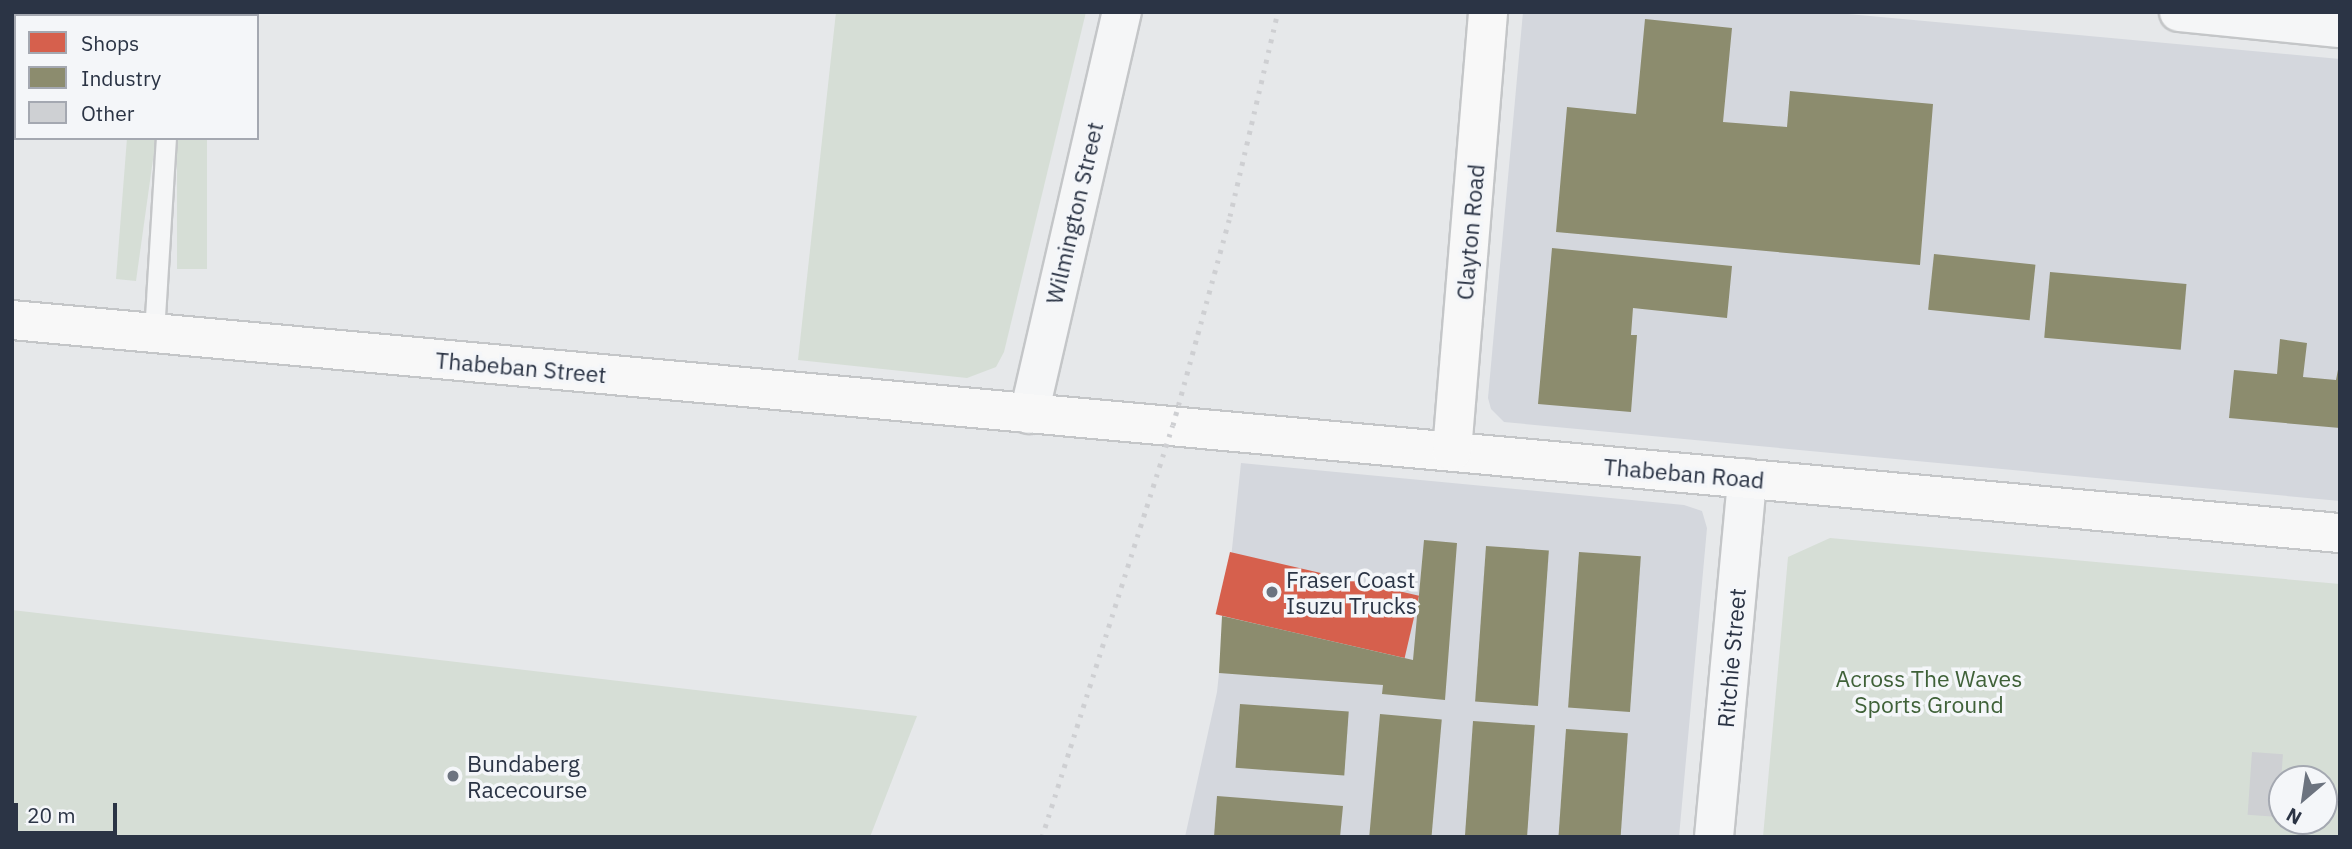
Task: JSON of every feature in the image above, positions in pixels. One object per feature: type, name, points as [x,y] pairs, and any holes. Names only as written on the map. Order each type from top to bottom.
[{"type":"street","name":"Wilmington Street","points":[[1029,414],[1122,12]]},
{"type":"street","name":"Clayton Road","points":[[1452,452],[1488,12]]},
{"type":"street","points":[[2179,12],[2340,28]]},
{"type":"street","name":"Thabeban Street","points":[[12,320],[1029,414]]},
{"type":"street","name":"Thabeban Road","points":[[1029,414],[2340,533]]},
{"type":"street","name":"Ritchie Street","points":[[1714,837],[1747,479]]},
{"type":"lane","points":[[154,333],[166,140]]},
{"type":"shaded area","points":[[1523,12],[1826,12],[2340,59],[2340,501],[1504,422],[1491,409],[1488,398]]},
{"type":"shaded area","points":[[1241,463],[1684,505],[1702,511],[1707,528],[1679,837],[1185,837],[1217,692]]},
{"type":"green space","points":[[836,12],[1086,12],[1004,352],[996,367],[967,378],[798,360]]},
{"type":"green space","points":[[127,140],[156,140],[136,281],[116,279]]},
{"type":"green space","points":[[177,140],[207,140],[207,269],[177,269]]},
{"type":"green space","name":"Across The Waves Sports Ground","points":[[1830,538],[2340,584],[2340,837],[1763,837],[1788,557]]},
{"type":"green space","name":"Bundaberg Racecourse","points":[[12,610],[917,716],[870,837],[12,837]]},
{"type":"building: Shops","points":[[1230,552],[1419,596],[1405,658],[1216,614]]},
{"type":"building: Industry","points":[[1645,19],[1732,28],[1723,122],[1787,127],[1790,91],[1933,104],[1920,265],[1556,232],[1567,107],[1636,114]]},
{"type":"building: Industry","points":[[1552,248],[1732,266],[1727,318],[1633,308],[1631,335],[1637,335],[1631,412],[1538,404]]},
{"type":"building: Industry","points":[[1934,254],[2035,265],[2030,320],[1928,310]]},
{"type":"building: Industry","points":[[2050,272],[2186,284],[2181,350],[2044,338]]},
{"type":"building: Industry","points":[[2280,339],[2307,343],[2303,377],[2336,380],[2340,359],[2340,428],[2229,418],[2234,370],[2277,374]]},
{"type":"building: Industry","points":[[1424,540],[1457,543],[1445,700],[1382,694],[1383,685],[1219,673],[1222,616],[1413,660]]},
{"type":"building: Industry","points":[[1486,546],[1549,550],[1538,706],[1475,702]]},
{"type":"building: Industry","points":[[1579,552],[1641,556],[1630,712],[1568,708]]},
{"type":"building: Industry","points":[[1240,704],[1349,712],[1344,775],[1236,768]]},
{"type":"building: Industry","points":[[1380,714],[1442,719],[1431,837],[1369,837]]},
{"type":"building: Industry","points":[[1473,721],[1535,725],[1527,837],[1465,837]]},
{"type":"building: Industry","points":[[1566,729],[1628,733],[1621,837],[1558,837]]},
{"type":"building: Industry","points":[[1217,796],[1343,806],[1340,837],[1214,837]]},
{"type":"building: Other","points":[[2252,752],[2283,754],[2282,765],[2268,765],[2268,816],[2248,815]]},
{"type":"railway","points":[[1042,837],[1173,425],[1230,216],[1278,12]]},
{"type":"place","name":"Fraser Coast Isuzu Trucks","points":[[1272,592]]},
{"type":"place","name":"Bundaberg Racecourse","points":[[453,776]]}]
